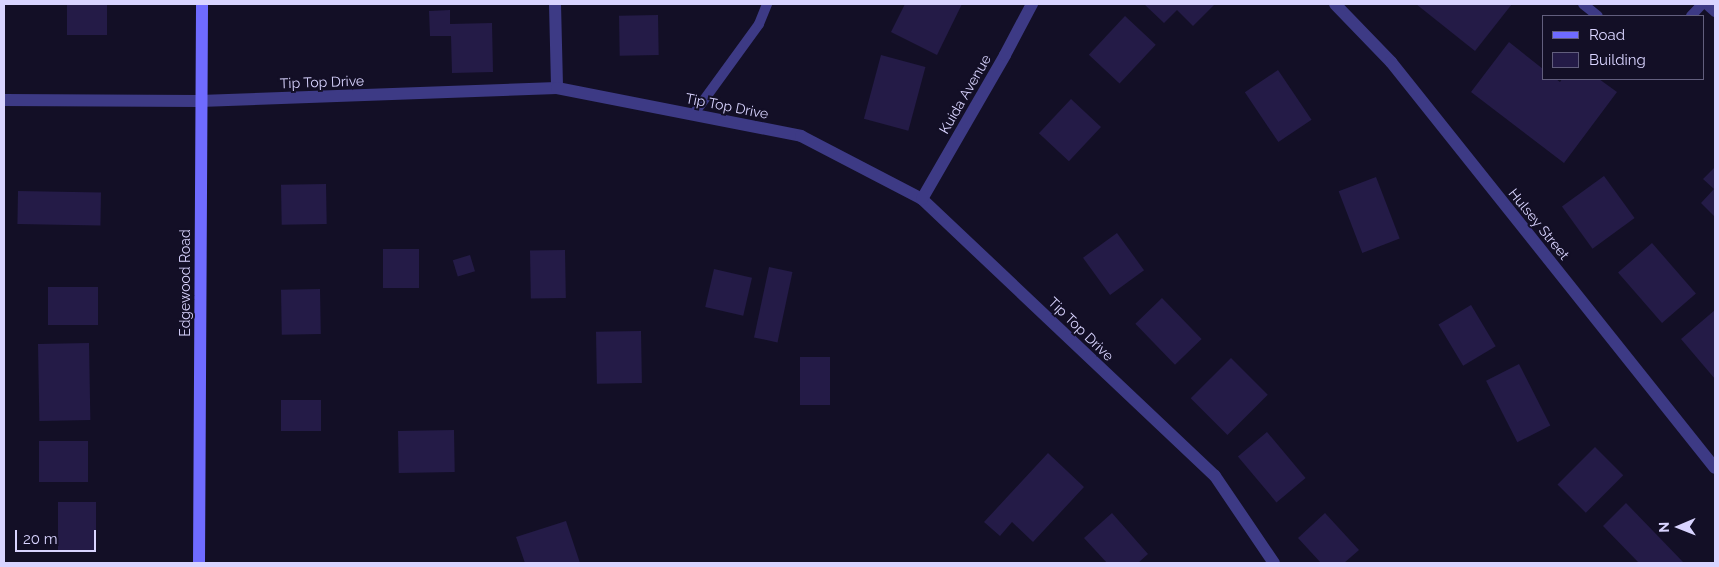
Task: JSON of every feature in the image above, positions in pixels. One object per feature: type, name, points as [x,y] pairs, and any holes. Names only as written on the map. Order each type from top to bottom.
[{"type":"street","name":"Edgewood Road","points":[[199,563],[202,4]]},
{"type":"street","points":[[555,4],[557,88]]},
{"type":"street","name":"Kuida Avenue","points":[[922,199],[1032,4]]},
{"type":"street","name":"Hulsey Street","points":[[1335,4],[1391,62],[1715,468]]},
{"type":"street","name":"Tip Top Drive","points":[[4,100],[200,101],[557,88],[801,136],[922,199],[1214,476],[1274,563]]},
{"type":"lane","points":[[693,115],[759,24],[766,4]]},
{"type":"lane","points":[[1583,4],[1597,15]]},
{"type":"lane","points":[[1692,15],[1704,4],[1715,12]]},
{"type":"building","points":[[67,4],[107,4],[107,35],[67,35]]},
{"type":"building","points":[[905,4],[962,4],[937,55],[891,32]]},
{"type":"building","points":[[1144,4],[1215,4],[1193,26],[1177,10],[1164,23]]},
{"type":"building","points":[[1416,4],[1512,4],[1475,51]]},
{"type":"building","points":[[450,10],[450,24],[492,23],[493,72],[452,73],[451,36],[430,36],[429,11]]},
{"type":"building","points":[[658,15],[659,55],[620,56],[619,16]]},
{"type":"building","points":[[1125,16],[1156,45],[1120,83],[1089,55]]},
{"type":"building","points":[[1509,42],[1542,68],[1542,80],[1557,80],[1560,82],[1561,80],[1600,80],[1617,92],[1564,163],[1471,92]]},
{"type":"building","points":[[881,55],[925,67],[908,131],[864,119]]},
{"type":"building","points":[[1278,70],[1312,120],[1278,142],[1245,92]]},
{"type":"building","points":[[1071,99],[1101,127],[1069,161],[1039,133]]},
{"type":"building","points":[[1715,167],[1715,217],[1701,203],[1714,189],[1703,179]]},
{"type":"building","points":[[1604,176],[1635,218],[1592,249],[1562,207]]},
{"type":"building","points":[[1376,177],[1400,239],[1362,253],[1339,191]]},
{"type":"building","points":[[326,184],[327,224],[282,225],[281,185]]},
{"type":"building","points":[[18,191],[101,192],[100,225],[17,224]]},
{"type":"building","points":[[1117,233],[1144,270],[1110,295],[1083,258]]},
{"type":"building","points":[[1652,243],[1696,294],[1662,323],[1618,273]]},
{"type":"building","points":[[383,249],[419,249],[419,288],[383,288]]},
{"type":"building","points":[[565,250],[566,298],[531,299],[530,251]]},
{"type":"building","points":[[470,255],[475,271],[458,277],[453,260]]},
{"type":"building","points":[[769,267],[792,272],[778,342],[754,337]]},
{"type":"building","points":[[714,269],[752,278],[743,316],[705,307]]},
{"type":"building","points":[[48,287],[98,287],[98,325],[48,325]]},
{"type":"building","points":[[320,289],[321,334],[282,335],[281,290]]},
{"type":"building","points":[[1162,298],[1202,339],[1175,365],[1135,324]]},
{"type":"building","points":[[1471,305],[1496,346],[1463,366],[1438,325]]},
{"type":"building","points":[[1715,310],[1715,379],[1681,339]]},
{"type":"building","points":[[641,331],[642,383],[597,384],[596,332]]},
{"type":"building","points":[[89,343],[90,420],[39,421],[38,344]]},
{"type":"building","points":[[800,357],[830,357],[830,405],[800,405]]},
{"type":"building","points":[[1231,358],[1268,395],[1227,435],[1191,398]]},
{"type":"building","points":[[1519,364],[1550,425],[1517,442],[1486,381]]},
{"type":"building","points":[[281,400],[321,400],[321,431],[281,431]]},
{"type":"building","points":[[454,430],[455,472],[399,473],[398,431]]},
{"type":"building","points":[[1267,432],[1306,478],[1276,502],[1238,456]]},
{"type":"building","points":[[39,441],[88,441],[88,482],[39,482]]},
{"type":"building","points":[[1595,447],[1623,475],[1586,513],[1558,484]]},
{"type":"building","points":[[1048,453],[1084,487],[1033,542],[1012,522],[1000,536],[984,522]]},
{"type":"building","points":[[58,502],[96,502],[96,550],[58,550]]},
{"type":"building","points":[[1626,503],[1684,563],[1639,563],[1603,526]]},
{"type":"building","points":[[1112,513],[1148,554],[1138,563],[1107,563],[1084,538]]},
{"type":"building","points":[[1325,513],[1359,550],[1344,563],[1321,563],[1298,538]]},
{"type":"building","points":[[566,521],[580,563],[525,563],[516,537]]}]
